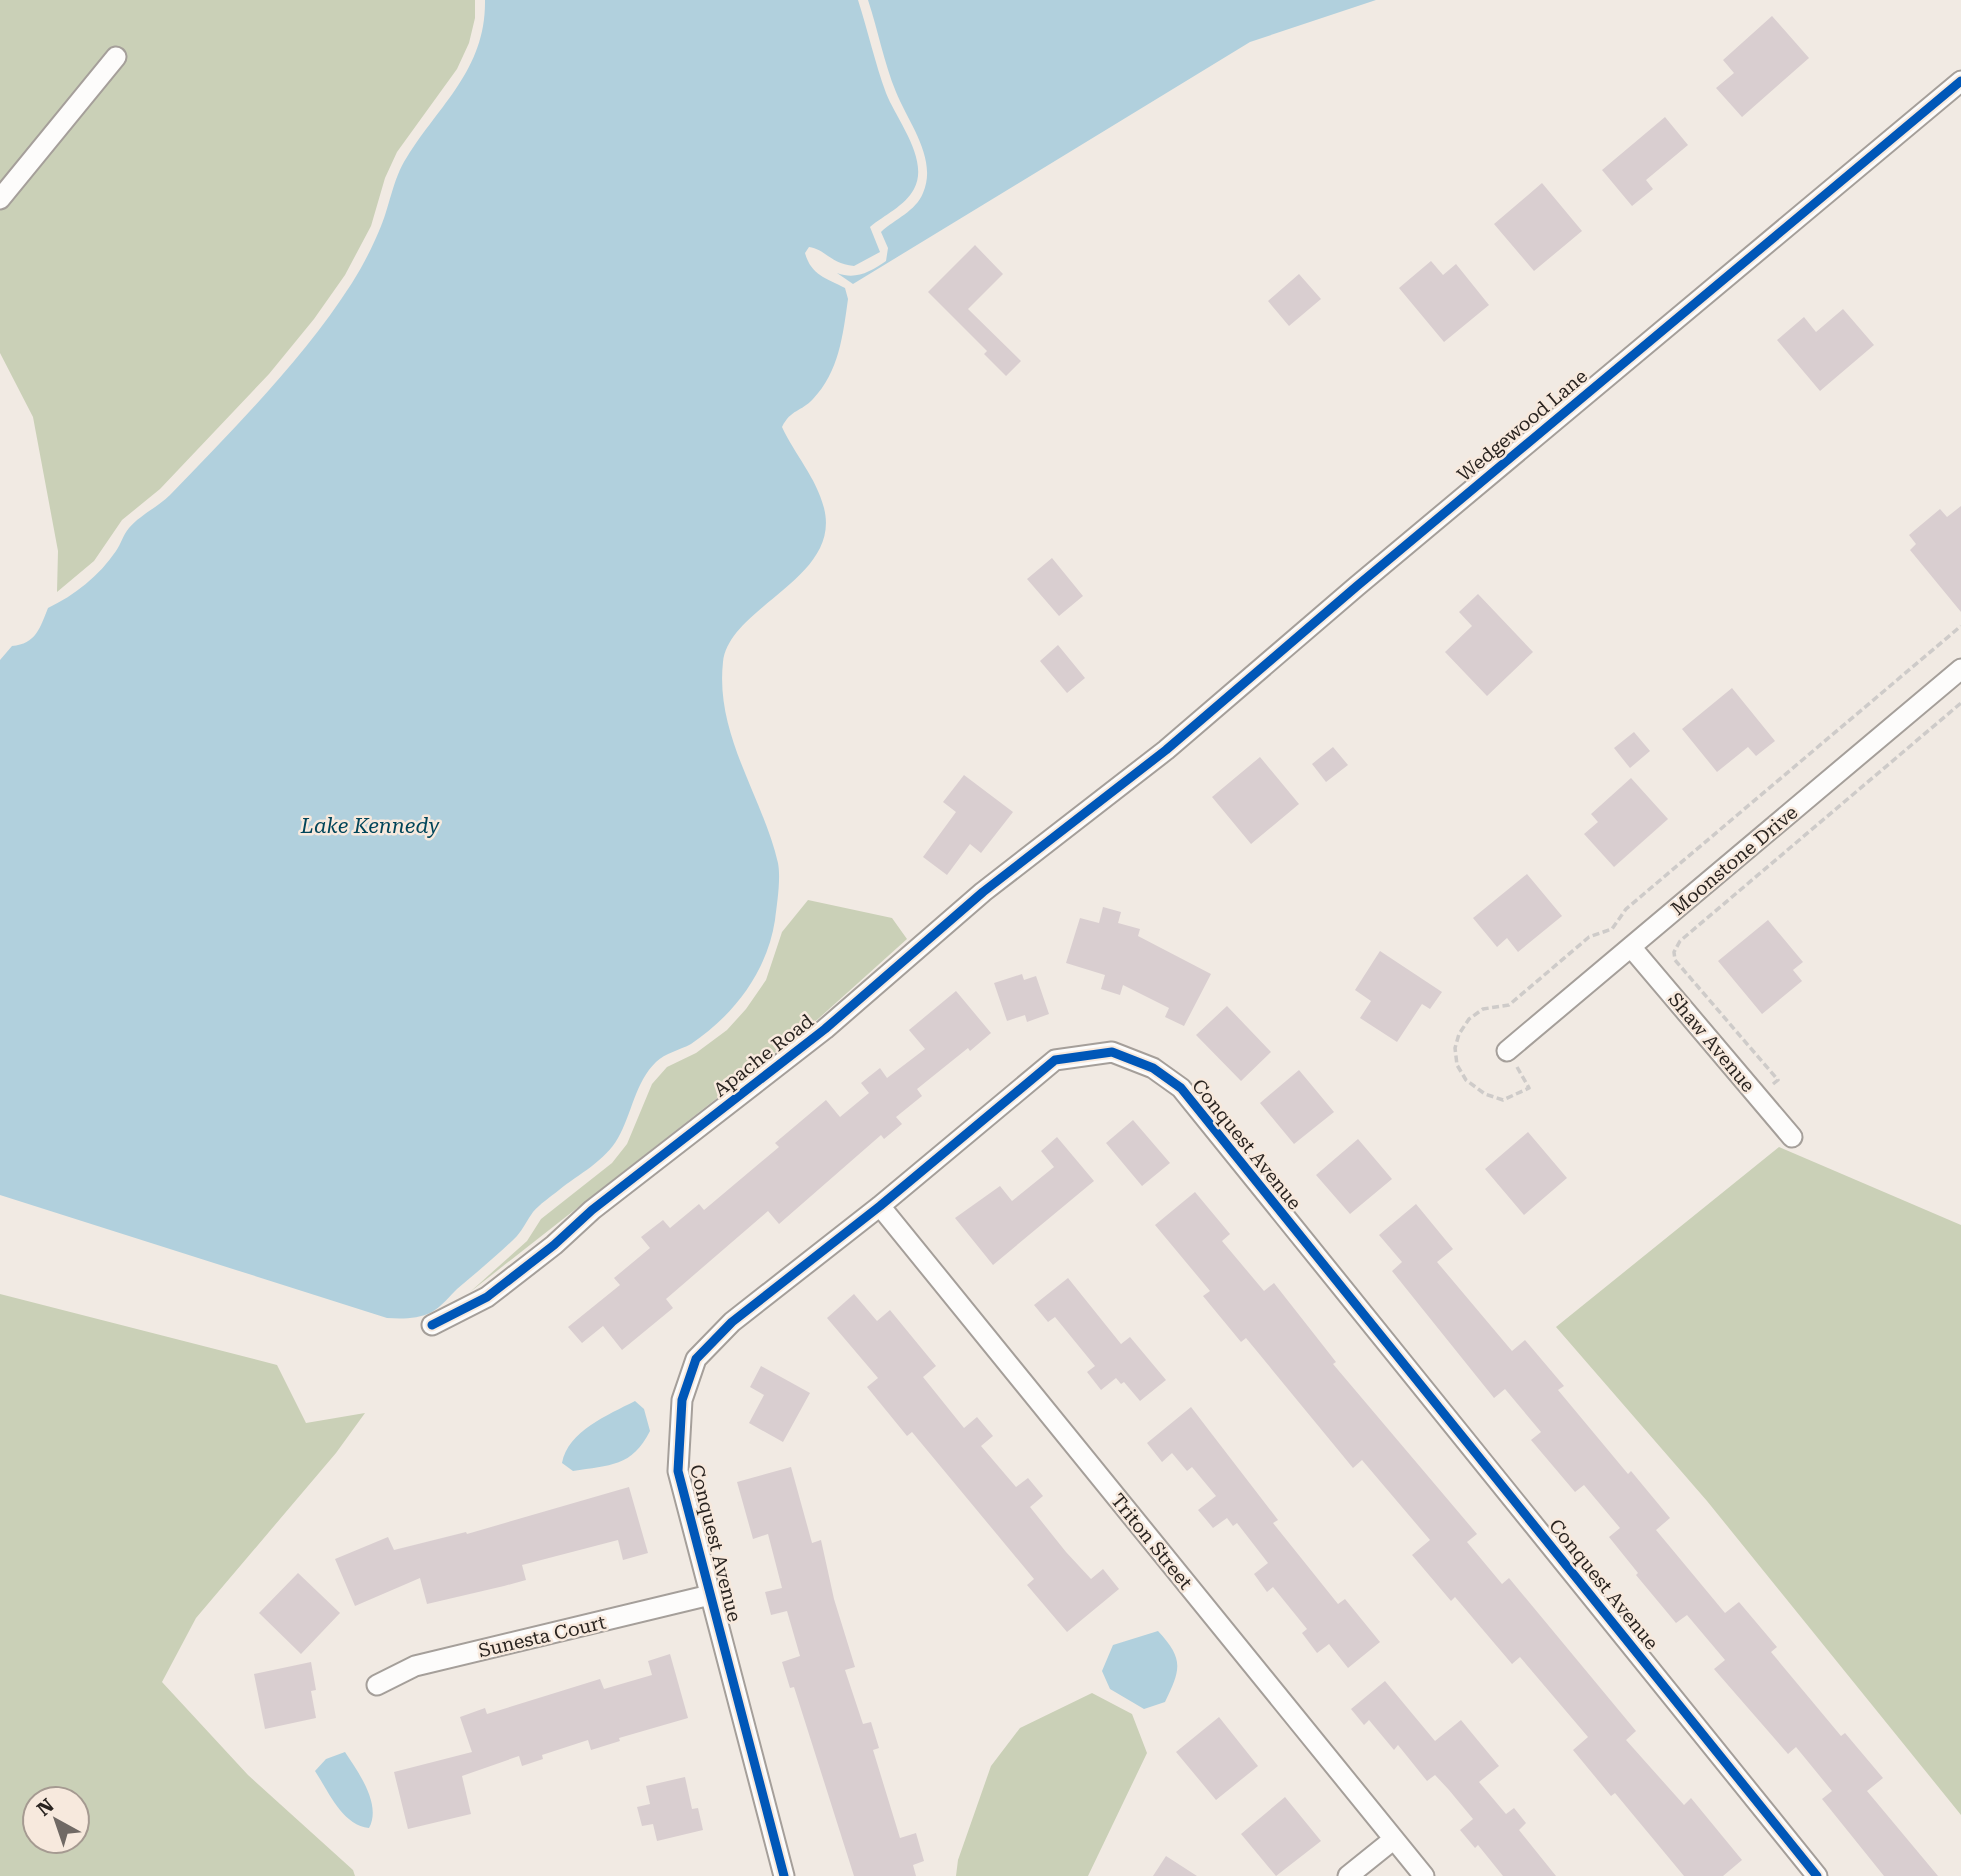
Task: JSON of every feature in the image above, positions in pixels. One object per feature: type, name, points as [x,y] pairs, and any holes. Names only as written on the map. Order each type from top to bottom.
[{"type":"street","points":[[0,199],[116,57]]},
{"type":"street","name":"Wedgewood Lane","points":[[1106,798],[1961,81]]},
{"type":"street","name":"Moonstone Drive","points":[[1507,1051],[1961,669]]},
{"type":"street","name":"Apache Road","points":[[432,1325],[487,1297],[554,1245],[592,1210],[825,1029],[983,892],[1106,798]]},
{"type":"street","name":"Shaw Avenue","points":[[1631,947],[1792,1137]]},
{"type":"street","name":"Conquest Avenue","points":[[784,1876],[678,1471],[682,1400],[696,1359],[732,1322],[880,1206],[1055,1059],[1112,1052],[1153,1068],[1181,1088],[1817,1876]]},
{"type":"street","name":"Triton Street","points":[[880,1206],[1424,1876]]},
{"type":"street","name":"Sunesta Court","points":[[377,1685],[415,1666],[710,1595]]},
{"type":"street","points":[[1348,1876],[1394,1839]]},
{"type":"path","points":[[1507,1051],[1530,1088],[1503,1100],[1485,1094],[1466,1080],[1457,1065],[1455,1048],[1469,1019],[1483,1009],[1509,1005],[1589,937],[1612,929],[1626,908],[1961,626]]},
{"type":"path","points":[[1758,1097],[1778,1080],[1675,960],[1674,952],[1680,941],[1961,703]]},
{"type":"green space","points":[[0,0],[475,0],[475,18],[469,43],[457,69],[397,152],[385,178],[371,226],[345,275],[314,319],[269,374],[160,489],[122,520],[94,561],[57,592],[58,551],[33,417],[0,353]]},
{"type":"green space","points":[[808,900],[892,918],[907,939],[818,1019],[470,1292],[527,1241],[541,1219],[612,1163],[627,1144],[652,1084],[667,1067],[696,1053],[727,1030],[746,1009],[766,980],[782,932]]},
{"type":"green space","points":[[1779,1147],[1961,1225],[1961,1815],[1707,1501],[1556,1327]]},
{"type":"green space","points":[[0,1294],[277,1365],[306,1423],[365,1413],[336,1453],[196,1618],[162,1682],[248,1775],[353,1870],[355,1876],[0,1876]]},
{"type":"green space","points":[[1092,1693],[1132,1714],[1147,1753],[1088,1876],[956,1876],[958,1860],[991,1766],[1020,1728]]},
{"type":"water","name":"Lake Kennedy","points":[[485,0],[858,0],[886,93],[915,153],[918,178],[910,195],[870,227],[880,252],[854,266],[846,265],[815,248],[809,247],[805,253],[815,271],[845,288],[848,299],[838,352],[829,377],[813,399],[789,417],[782,427],[811,476],[820,497],[824,508],[825,533],[817,554],[802,573],[744,624],[730,642],[723,662],[722,689],[726,715],[741,764],[771,838],[779,869],[775,920],[765,957],[746,991],[721,1020],[691,1044],[660,1059],[649,1070],[638,1089],[623,1129],[606,1154],[539,1206],[517,1236],[435,1310],[416,1317],[387,1318],[0,1195],[0,660],[12,646],[27,642],[36,634],[48,608],[77,591],[102,569],[129,528],[170,495],[243,419],[289,367],[332,312],[356,277],[373,244],[402,166],[469,66],[478,46]]},
{"type":"water","points":[[868,0],[1376,0],[1250,42],[853,284],[837,273],[850,276],[863,274],[886,261],[888,248],[881,232],[915,205],[927,180],[927,167],[920,141],[892,81]]},
{"type":"water","points":[[635,1401],[644,1409],[650,1431],[636,1452],[619,1462],[573,1471],[562,1463],[572,1442],[581,1433],[602,1418]]},
{"type":"water","points":[[1158,1631],[1176,1657],[1177,1672],[1165,1702],[1144,1709],[1110,1689],[1102,1671],[1113,1645]]},
{"type":"water","points":[[345,1752],[371,1799],[373,1809],[369,1828],[351,1821],[344,1814],[315,1771],[326,1759]]},
{"type":"building","points":[[1772,16],[1809,58],[1742,117],[1716,88],[1734,73],[1723,60]]},
{"type":"building","points":[[1665,117],[1688,145],[1646,180],[1653,189],[1632,206],[1602,170]]},
{"type":"building","points":[[1542,183],[1582,231],[1534,271],[1494,224]]},
{"type":"building","points":[[975,245],[1003,274],[968,309],[1021,361],[1006,376],[984,354],[987,351],[928,292]]},
{"type":"building","points":[[1431,261],[1443,275],[1456,264],[1489,305],[1444,342],[1399,288]]},
{"type":"building","points":[[1299,274],[1321,299],[1289,326],[1268,301]]},
{"type":"building","points":[[1843,309],[1874,345],[1820,391],[1777,340],[1804,317],[1816,332]]},
{"type":"building","points":[[1961,506],[1961,612],[1910,550],[1916,544],[1909,535],[1940,509],[1947,517]]},
{"type":"building","points":[[1052,558],[1083,596],[1059,616],[1027,579]]},
{"type":"building","points":[[1478,594],[1533,652],[1487,696],[1445,652],[1472,626],[1459,612]]},
{"type":"building","points":[[1058,645],[1085,678],[1067,693],[1040,661]]},
{"type":"building","points":[[1732,688],[1775,741],[1756,756],[1748,747],[1717,772],[1682,729]]},
{"type":"building","points":[[1634,732],[1650,751],[1630,768],[1614,748]]},
{"type":"building","points":[[1333,747],[1348,765],[1326,782],[1312,764]]},
{"type":"building","points":[[1260,757],[1299,804],[1251,844],[1212,797]]},
{"type":"building","points":[[964,775],[1013,812],[981,853],[970,844],[947,875],[923,857],[956,812],[943,802]]},
{"type":"building","points":[[1631,778],[1668,819],[1614,867],[1584,834],[1598,822],[1591,814]]},
{"type":"building","points":[[1527,874],[1562,916],[1518,952],[1507,938],[1497,947],[1473,918]]},
{"type":"building","points":[[1103,907],[1121,912],[1118,923],[1140,929],[1138,936],[1211,974],[1184,1026],[1165,1017],[1169,1008],[1123,985],[1120,995],[1101,989],[1105,975],[1066,963],[1080,918],[1099,923]]},
{"type":"building","points":[[1768,920],[1803,962],[1793,970],[1802,981],[1762,1014],[1718,961]]},
{"type":"building","points":[[1380,951],[1442,992],[1430,1009],[1422,1004],[1397,1042],[1360,1018],[1371,1001],[1355,990]]},
{"type":"building","points":[[1022,974],[1024,980],[1036,976],[1049,1014],[1027,1022],[1025,1015],[1007,1021],[994,983]]},
{"type":"building","points":[[956,991],[991,1033],[917,1089],[922,1096],[896,1117],[902,1124],[884,1139],[881,1135],[779,1224],[768,1211],[666,1299],[673,1308],[622,1350],[603,1326],[582,1343],[568,1327],[620,1285],[614,1278],[650,1248],[641,1237],[663,1220],[670,1228],[699,1204],[704,1210],[779,1147],[775,1143],[826,1100],[840,1117],[869,1093],[861,1083],[880,1068],[887,1078],[925,1049],[909,1030]]},
{"type":"building","points":[[1227,1006],[1271,1052],[1241,1081],[1196,1035]]},
{"type":"building","points":[[1299,1070],[1334,1112],[1294,1144],[1260,1103]]},
{"type":"building","points":[[1133,1120],[1170,1163],[1142,1186],[1106,1143]]},
{"type":"building","points":[[1528,1132],[1567,1178],[1524,1215],[1485,1169]]},
{"type":"building","points":[[1057,1137],[1094,1181],[993,1265],[955,1218],[1000,1186],[1012,1201],[1054,1167],[1041,1151]]},
{"type":"building","points":[[1358,1139],[1392,1179],[1350,1214],[1316,1175]]},
{"type":"building","points":[[1195,1192],[1230,1234],[1222,1241],[1264,1291],[1274,1283],[1336,1362],[1333,1364],[1477,1534],[1467,1542],[1502,1584],[1509,1578],[1636,1731],[1626,1740],[1684,1805],[1691,1798],[1742,1860],[1723,1876],[1684,1876],[1615,1793],[1611,1796],[1573,1750],[1588,1737],[1520,1657],[1512,1664],[1455,1597],[1451,1601],[1412,1555],[1430,1540],[1362,1460],[1353,1468],[1246,1338],[1241,1342],[1203,1296],[1210,1291],[1155,1225]]},
{"type":"building","points":[[1416,1204],[1453,1249],[1437,1262],[1512,1351],[1525,1340],[1564,1386],[1558,1390],[1628,1474],[1631,1471],[1670,1518],[1656,1530],[1725,1613],[1739,1602],[1777,1647],[1771,1652],[1841,1736],[1845,1733],[1883,1778],[1867,1791],[1938,1876],[1884,1876],[1822,1799],[1832,1791],[1796,1747],[1788,1754],[1714,1669],[1725,1660],[1687,1615],[1676,1623],[1636,1575],[1638,1573],[1609,1537],[1620,1528],[1584,1485],[1575,1492],[1531,1440],[1541,1432],[1505,1389],[1494,1398],[1392,1271],[1402,1262],[1379,1235]]},
{"type":"building","points":[[1068,1278],[1121,1344],[1130,1337],[1166,1380],[1140,1401],[1124,1382],[1121,1384],[1116,1378],[1101,1390],[1087,1372],[1095,1366],[1055,1317],[1048,1322],[1034,1305]]},
{"type":"building","points":[[854,1294],[877,1321],[890,1310],[936,1366],[923,1377],[964,1428],[977,1417],[993,1436],[981,1446],[1016,1487],[1028,1478],[1043,1496],[1030,1507],[1066,1552],[1091,1579],[1103,1569],[1119,1589],[1067,1632],[1027,1585],[1034,1579],[912,1432],[907,1436],[867,1387],[878,1378],[827,1318]]},
{"type":"building","points":[[761,1366],[810,1393],[783,1442],[749,1423],[764,1395],[750,1387]]},
{"type":"building","points":[[1191,1407],[1278,1520],[1273,1523],[1338,1604],[1345,1599],[1380,1642],[1348,1668],[1329,1644],[1317,1653],[1302,1633],[1307,1629],[1273,1587],[1267,1592],[1254,1574],[1268,1563],[1237,1523],[1233,1526],[1227,1518],[1213,1528],[1198,1510],[1216,1496],[1192,1467],[1187,1471],[1172,1453],[1162,1462],[1147,1443]]},
{"type":"building","points":[[791,1467],[812,1543],[821,1540],[834,1599],[855,1667],[845,1670],[863,1724],[871,1722],[879,1748],[873,1750],[900,1838],[916,1833],[924,1861],[913,1865],[916,1876],[854,1876],[794,1687],[790,1688],[782,1662],[800,1656],[787,1611],[771,1615],[765,1592],[782,1588],[768,1534],[753,1539],[737,1482]]},
{"type":"building","points":[[629,1487],[648,1553],[623,1560],[618,1540],[522,1565],[526,1580],[504,1586],[427,1604],[420,1578],[355,1606],[335,1559],[388,1537],[394,1550],[466,1532],[467,1534]]},
{"type":"building","points":[[298,1573],[340,1613],[301,1654],[259,1613]]},
{"type":"building","points":[[670,1654],[688,1718],[619,1738],[620,1741],[591,1750],[588,1740],[542,1755],[543,1759],[522,1766],[519,1756],[462,1776],[471,1814],[408,1829],[394,1772],[472,1752],[460,1717],[485,1708],[487,1714],[600,1679],[604,1689],[652,1675],[648,1661]]},
{"type":"building","points":[[311,1662],[316,1690],[311,1691],[316,1718],[265,1729],[254,1674]]},
{"type":"building","points":[[1385,1681],[1435,1741],[1461,1720],[1499,1766],[1479,1782],[1506,1814],[1514,1808],[1526,1823],[1519,1830],[1556,1876],[1503,1876],[1478,1845],[1475,1848],[1460,1830],[1473,1819],[1449,1790],[1435,1775],[1427,1781],[1398,1745],[1394,1750],[1369,1720],[1364,1725],[1351,1709]]},
{"type":"building","points":[[1219,1717],[1258,1766],[1216,1800],[1176,1752]]},
{"type":"building","points":[[685,1777],[692,1809],[698,1808],[703,1830],[657,1841],[653,1824],[642,1826],[637,1807],[650,1804],[646,1786]]},
{"type":"building","points":[[1285,1797],[1321,1841],[1276,1876],[1241,1834]]},
{"type":"building","points":[[1166,1856],[1197,1876],[1153,1876]]},
{"type":"cycle path","points":[[432,1325],[487,1297],[554,1245],[592,1210],[825,1029],[983,892],[1166,750],[1357,586],[1961,81]]},
{"type":"cycle path","points":[[784,1876],[678,1471],[682,1400],[696,1359],[732,1322],[880,1206],[1055,1060],[1112,1052],[1153,1068],[1181,1088],[1817,1876]]}]
